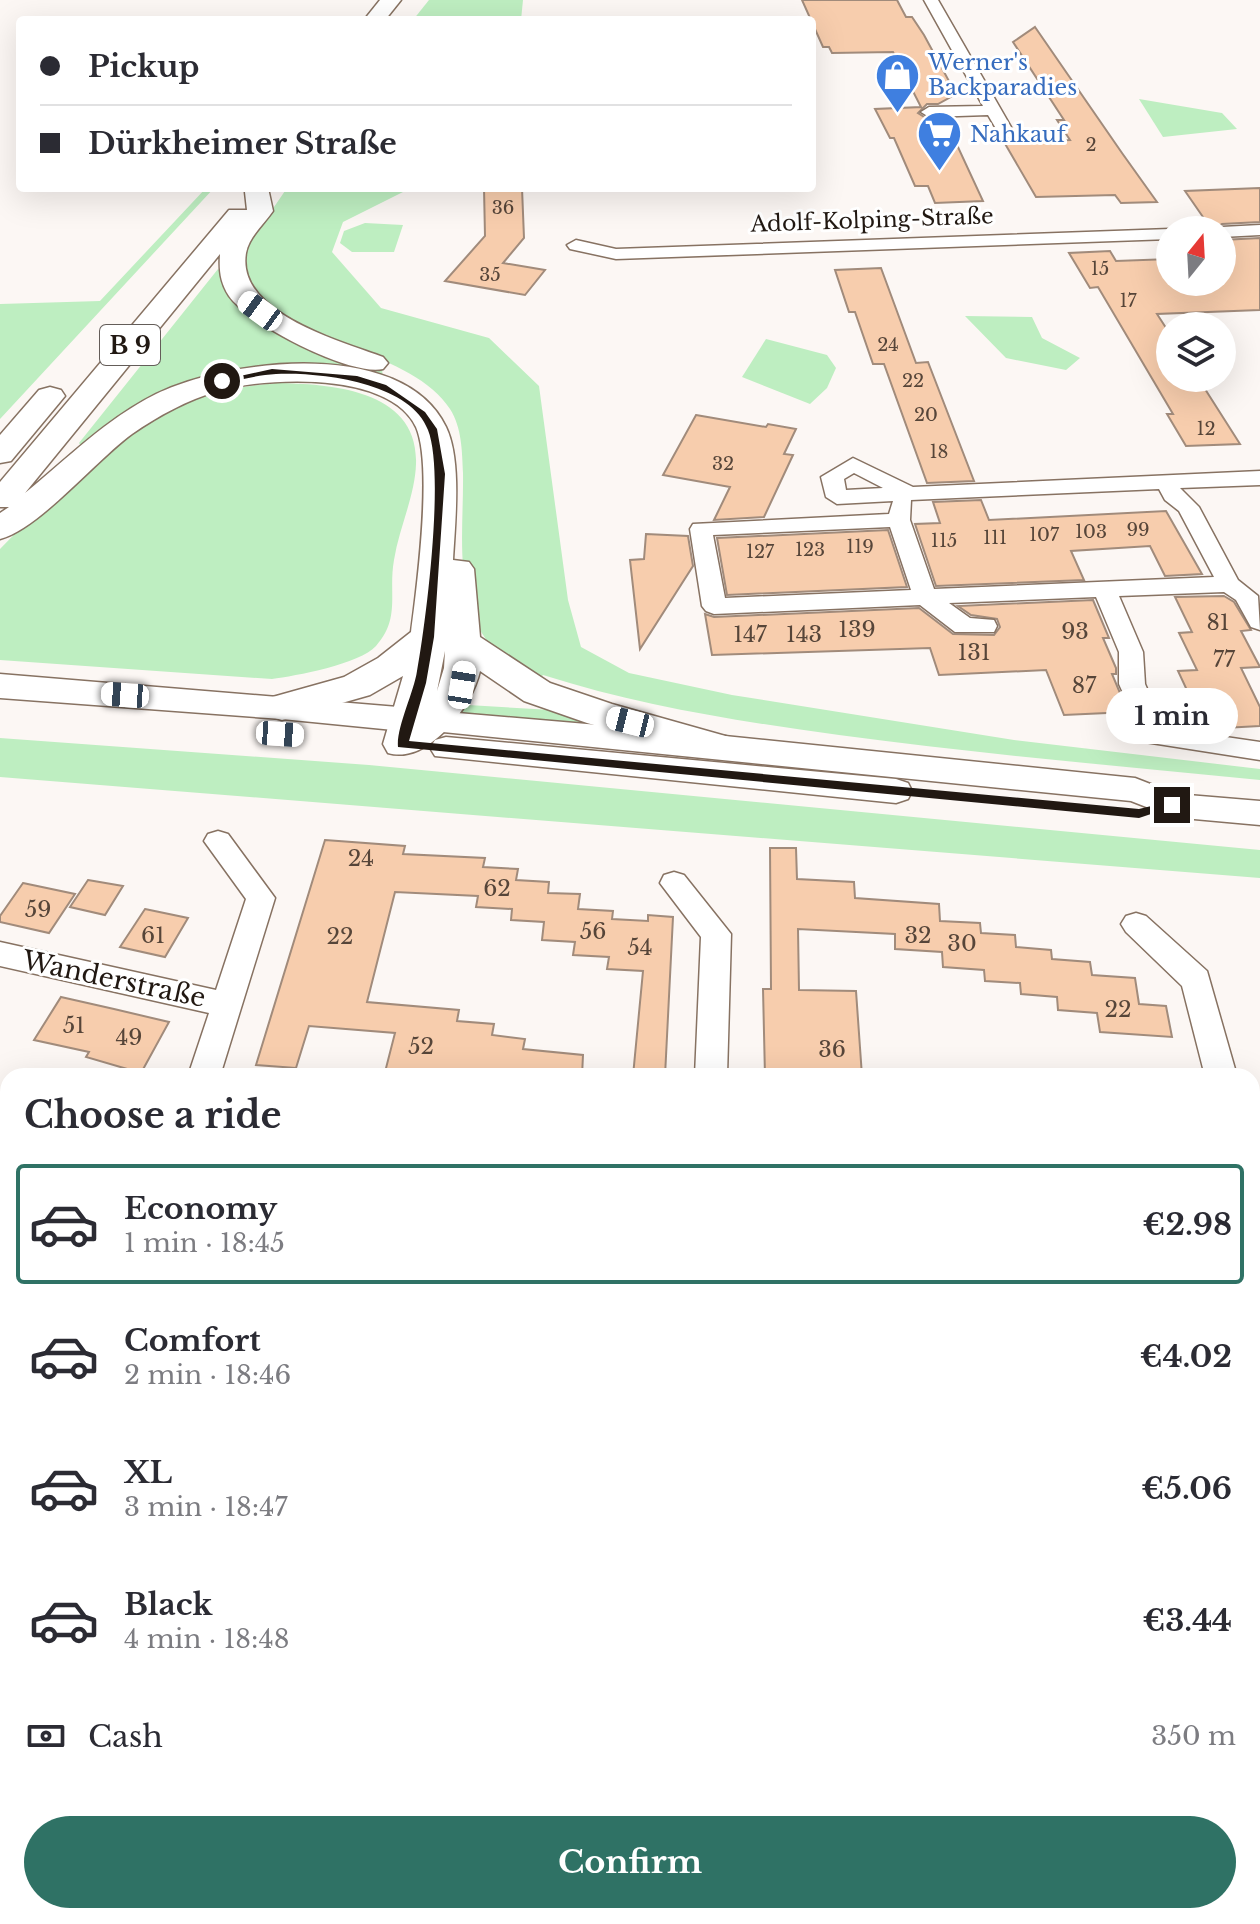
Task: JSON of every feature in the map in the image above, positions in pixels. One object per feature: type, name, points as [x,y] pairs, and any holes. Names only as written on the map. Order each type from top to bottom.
[{"type":"highway","name":"B 9","points":[[0,503],[257,192]]},
{"type":"highway","points":[[259,192],[260,211],[238,239],[232,254],[234,284],[246,301],[274,321],[382,366],[419,388],[445,415],[453,441],[457,594],[445,640],[464,668],[462,685],[416,729]]},
{"type":"highway","points":[[191,232],[219,199]]},
{"type":"highway","name":"B 9","points":[[103,334],[144,286]]},
{"type":"highway","name":"B 9","points":[[0,454],[72,370]]},
{"type":"highway","name":"B 9","points":[[0,529],[115,431],[169,400],[227,380],[272,372],[327,374],[357,379],[383,386],[407,401],[433,429],[440,474],[445,640]]},
{"type":"highway","points":[[282,707],[357,686],[445,640]]},
{"type":"highway","points":[[445,640],[537,692],[600,714],[715,746]]},
{"type":"main road","points":[[0,686],[282,707],[416,729]]},
{"type":"main road","points":[[0,713],[416,729]]},
{"type":"street","points":[[931,0],[1007,134]]},
{"type":"street","points":[[929,112],[993,110]]},
{"type":"street","points":[[1236,231],[1260,230]]},
{"type":"street","name":"Adolf-Kolping-Straße","points":[[576,245],[616,254],[1156,235]]},
{"type":"street","points":[[1229,584],[714,606],[701,529],[905,507],[1171,495],[1260,478]]},
{"type":"street","points":[[1171,495],[1188,507],[1229,584],[1246,596],[1260,622]]},
{"type":"street","points":[[905,507],[925,597],[964,626],[985,626]]},
{"type":"street","points":[[1104,589],[1131,652],[1132,684],[1154,736],[1260,751]]},
{"type":"street","points":[[416,729],[715,746],[1135,790],[1172,805],[1260,813]]},
{"type":"street","points":[[416,729],[1139,814],[1172,805]]},
{"type":"street","name":"Wanderstraße","points":[[207,1068],[261,898],[218,841]]},
{"type":"street","points":[[674,883],[716,934],[711,1068]]},
{"type":"street","points":[[1136,924],[1196,980],[1219,1068]]},
{"type":"street","name":"Wanderstraße","points":[[0,954],[228,1005]]},
{"type":"green space","points":[[429,0],[523,0],[521,16],[416,16]]},
{"type":"green space","points":[[1139,99],[1222,113],[1237,129],[1163,137]]},
{"type":"green space","points":[[202,192],[210,192],[0,419],[0,304],[100,301]]},
{"type":"green space","points":[[284,192],[403,192],[343,222],[332,252],[381,308],[489,338],[539,386],[568,600],[581,647],[629,673],[732,695],[1014,740],[1260,769],[1260,780],[839,735],[690,711],[543,675],[537,682],[503,658],[486,639],[467,596],[462,547],[462,448],[450,409],[431,388],[405,371],[311,332],[260,302],[245,282],[239,258]]},
{"type":"green space","points":[[365,223],[403,225],[394,252],[352,252],[340,243],[344,231]]},
{"type":"green space","points":[[218,269],[246,301],[382,366],[383,386],[327,374],[206,385],[86,453],[79,443]]},
{"type":"green space","points":[[965,316],[1032,317],[1042,338],[1080,358],[1066,370],[1006,358]]},
{"type":"green space","points":[[766,339],[827,355],[836,368],[827,388],[810,404],[742,377]]},
{"type":"green space","points":[[276,383],[345,389],[367,396],[387,406],[403,420],[413,439],[415,476],[394,560],[391,615],[384,636],[376,646],[342,664],[272,679],[0,660],[0,549],[76,475],[131,432],[193,400],[227,390]]},
{"type":"green space","points":[[468,705],[552,710],[591,725],[457,715]]},
{"type":"green space","points":[[0,738],[369,765],[1260,850],[1260,878],[0,777]]},
{"type":"building","points":[[802,0],[897,0],[906,17],[912,17],[924,35],[956,94],[938,104],[927,104],[918,113],[929,120],[945,119],[983,201],[935,203],[928,186],[915,186],[894,138],[890,138],[875,109],[921,107],[893,52],[832,53],[829,47],[823,47],[816,31],[816,16],[809,16]]},
{"type":"building","points":[[1035,27],[1157,202],[1121,203],[1115,195],[1036,197],[1004,142],[1070,140],[1057,120],[1064,120],[1013,42]]},
{"type":"building","points":[[1260,188],[1260,222],[1236,223],[1236,216],[1202,216],[1185,191]]},
{"type":"building","points":[[484,192],[522,192],[524,238],[503,263],[545,270],[525,295],[445,281],[485,236]]},
{"type":"building","points":[[1260,238],[1260,310],[1156,312],[1156,385],[1098,287],[1090,288],[1069,253],[1110,251],[1116,261],[1156,260],[1156,296],[1236,296],[1236,239]]},
{"type":"building","points":[[881,268],[916,363],[928,362],[974,481],[927,483],[884,364],[873,364],[855,312],[849,312],[835,270]]},
{"type":"building","points":[[1160,392],[1207,392],[1240,444],[1186,446],[1167,414],[1173,414]]},
{"type":"building","points":[[696,415],[796,429],[784,454],[793,455],[764,517],[714,520],[730,487],[663,475]]},
{"type":"building","points":[[981,500],[989,520],[1166,511],[1202,574],[1165,576],[1150,546],[1071,551],[1084,580],[936,586],[915,524],[940,523],[933,502]]},
{"type":"building","points":[[888,530],[907,587],[727,595],[717,538]]},
{"type":"building","points":[[646,534],[688,536],[693,566],[640,649],[630,560],[644,559]]},
{"type":"building","points":[[1224,596],[1234,602],[1251,630],[1241,631],[1260,667],[1241,668],[1260,707],[1260,726],[1205,729],[1178,671],[1197,670],[1179,633],[1192,632],[1175,597]]},
{"type":"building","points":[[1093,600],[1109,638],[1103,638],[1116,668],[1116,674],[1112,674],[1128,712],[1064,715],[1046,670],[939,675],[930,648],[712,655],[705,614],[714,617],[919,608],[953,634],[994,635],[1000,627],[997,619],[971,615],[958,606]]},
{"type":"building","points":[[325,840],[405,846],[403,854],[485,858],[483,867],[518,869],[516,880],[549,882],[548,893],[580,894],[578,909],[613,911],[612,919],[648,921],[648,915],[673,917],[665,1068],[634,1068],[643,971],[607,969],[609,957],[573,955],[575,942],[542,940],[544,922],[511,920],[512,909],[476,907],[478,896],[395,892],[367,1002],[459,1010],[457,1021],[494,1024],[492,1035],[525,1039],[523,1049],[583,1055],[582,1068],[386,1068],[395,1033],[309,1026],[296,1068],[256,1065]]},
{"type":"building","points":[[770,848],[796,848],[797,879],[854,882],[855,898],[939,904],[940,921],[980,923],[981,933],[1015,935],[1016,947],[1051,950],[1052,959],[1090,962],[1092,975],[1135,978],[1139,1004],[1166,1006],[1172,1037],[1100,1032],[1097,1013],[1058,1010],[1057,997],[1021,994],[1020,983],[985,981],[984,970],[943,967],[942,952],[895,949],[895,934],[798,929],[799,990],[856,991],[861,1068],[765,1068],[763,989],[771,989]]},
{"type":"building","points":[[88,880],[123,886],[105,915],[70,907]]},
{"type":"building","points":[[23,883],[75,894],[49,933],[0,922],[0,916]]},
{"type":"building","points":[[145,909],[188,918],[165,957],[120,947]]},
{"type":"building","points":[[61,997],[169,1022],[144,1068],[124,1068],[86,1057],[89,1052],[34,1040]]},
{"type":"place","name":"Werner's Backparadies","points":[[897,114]]},
{"type":"place","name":"Nahkauf","points":[[939,173]]},
{"type":"route","points":[[222,381],[296,371],[357,379],[383,386],[407,401],[433,429],[440,474],[428,637],[421,683],[402,744],[1139,814],[1172,805]]}]
